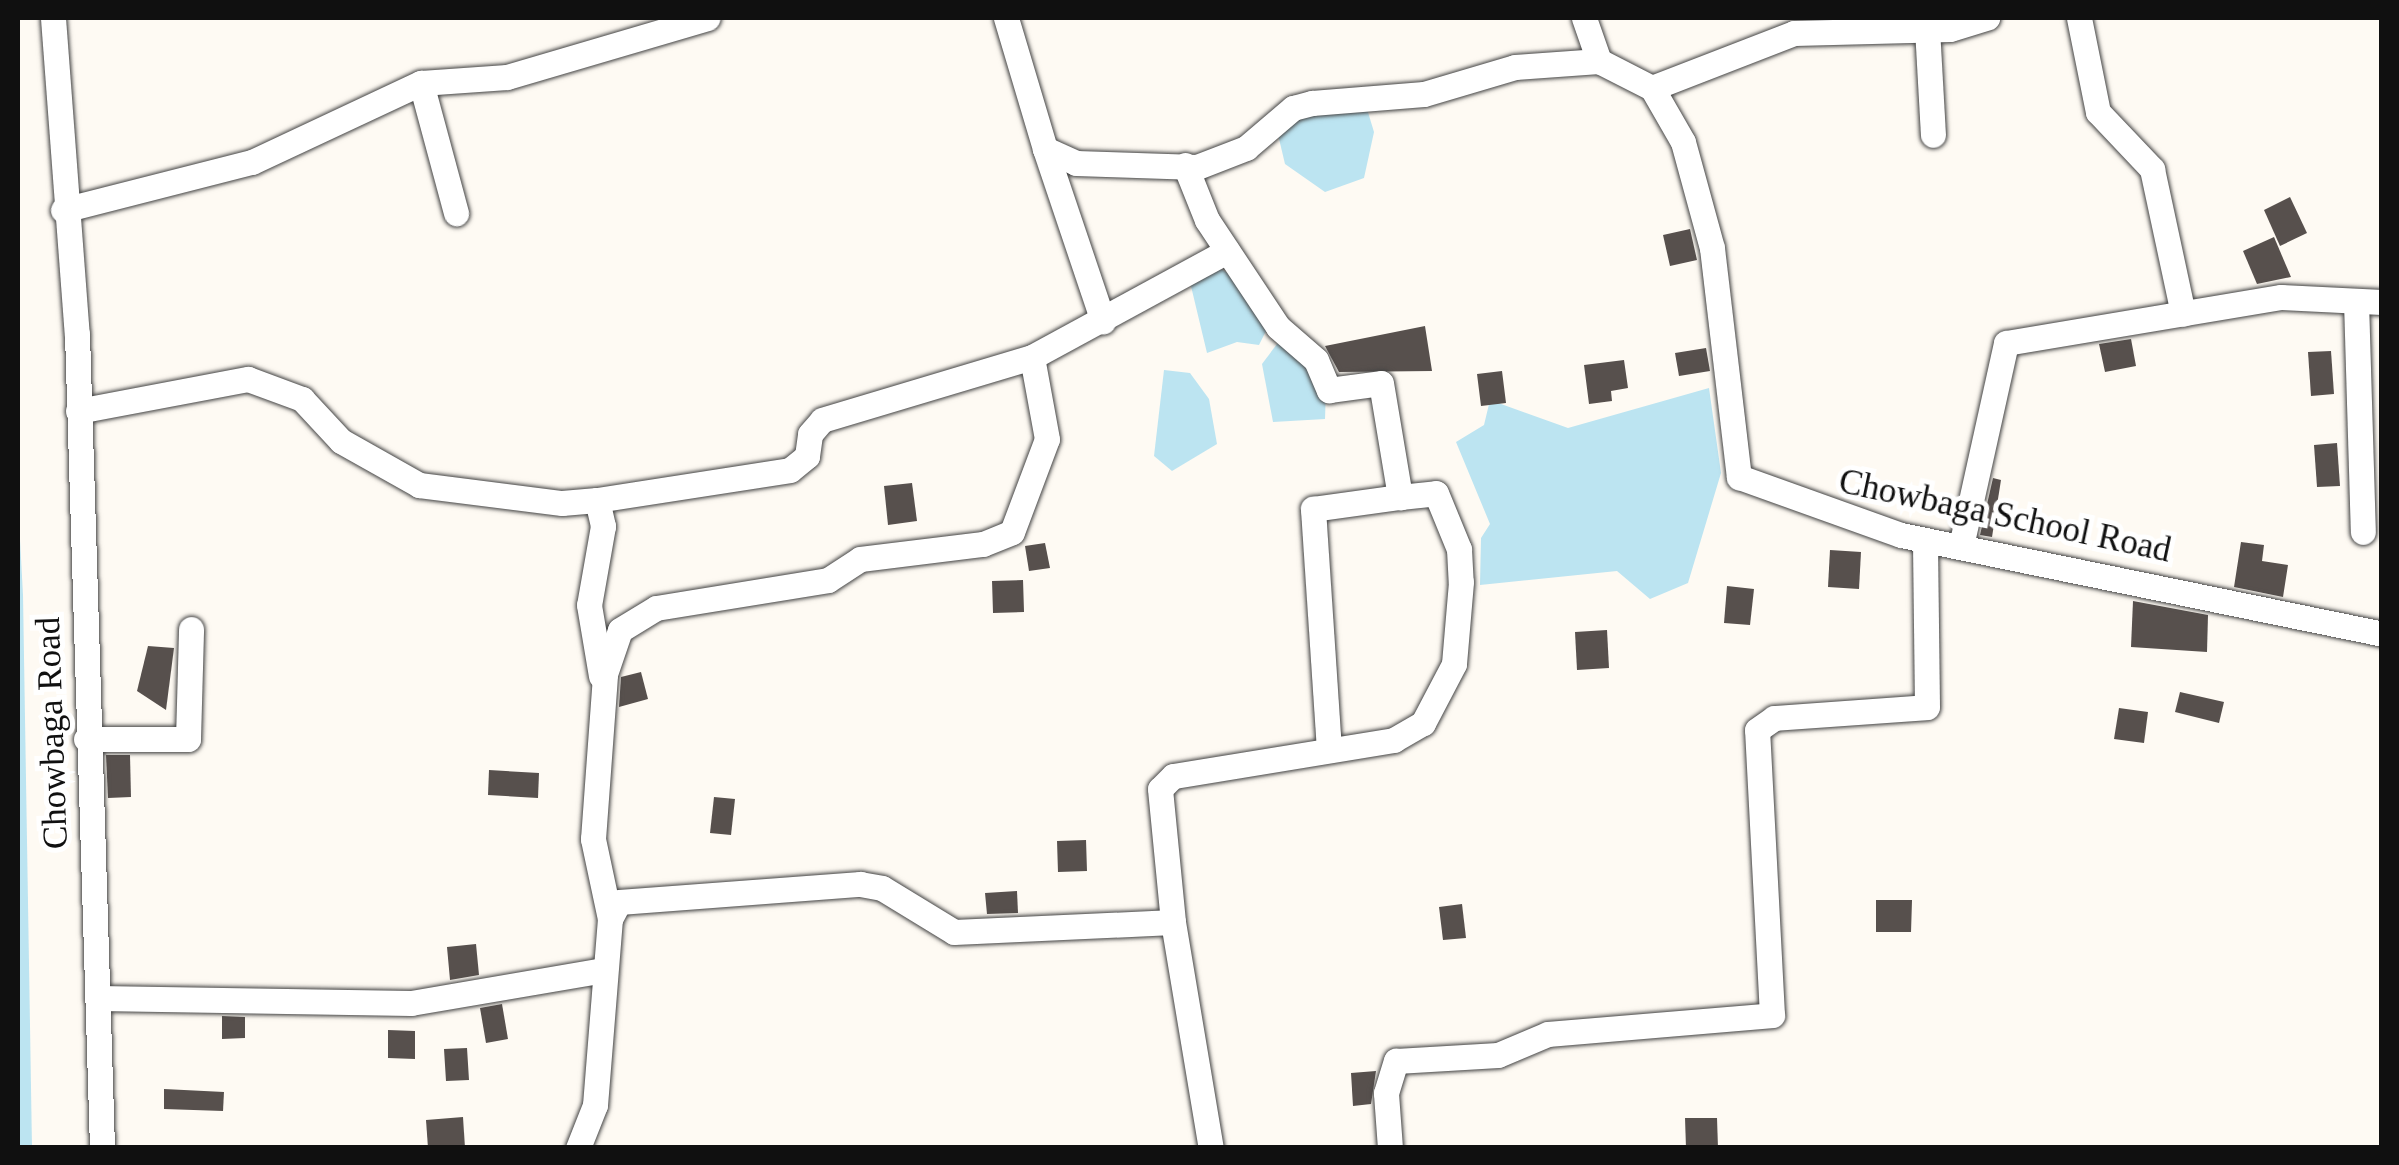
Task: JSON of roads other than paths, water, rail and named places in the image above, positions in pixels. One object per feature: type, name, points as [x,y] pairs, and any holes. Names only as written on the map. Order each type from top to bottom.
[{"type":"street","name":"Chowbaga Road","points":[[54,18],[78,411],[102,1148]]},
{"type":"street","points":[[63,210],[252,162],[421,84],[507,77],[706,18]]},
{"type":"street","points":[[1006,18],[1103,321]]},
{"type":"street","points":[[1584,18],[1599,61]]},
{"type":"street","points":[[1045,149],[1076,163],[1220,162],[1312,103],[1424,94],[1515,67],[1599,61],[1652,88],[1730,51],[1794,33],[1927,28],[1987,18]]},
{"type":"street","points":[[2080,18],[2098,112],[2152,169],[2184,314]]},
{"type":"street","points":[[1927,28],[1933,135]]},
{"type":"street","points":[[421,84],[456,213]]},
{"type":"street","name":"Chowbaga School Road","points":[[1652,88],[1683,142],[1706,213],[1734,472],[1818,511],[1925,540],[2382,634]]},
{"type":"street","points":[[1185,165],[1227,251],[1278,327],[1316,360],[1329,390],[1381,383],[1400,497]]},
{"type":"street","points":[[78,411],[248,380],[302,400],[341,440],[419,485],[562,503],[598,500],[690,480],[779,474],[800,466],[822,420],[1032,357],[1227,251]]},
{"type":"street","points":[[1961,546],[2006,343],[2281,296],[2369,301],[2363,532]]},
{"type":"street","points":[[578,1148],[595,1105],[610,919],[593,839],[603,688],[610,649],[640,613],[828,580],[860,559],[983,544],[1012,532],[1047,439],[1032,357]]},
{"type":"street","points":[[1212,1148],[1173,922],[1164,780],[1394,740],[1423,722],[1454,664],[1459,549],[1436,493],[1313,509],[1330,750]]},
{"type":"street","points":[[598,500],[604,526],[589,606],[603,688]]},
{"type":"street","points":[[1390,1148],[1386,1093],[1396,1061],[1498,1055],[1548,1034],[1772,1015],[1756,730],[1774,718],[1927,707],[1925,540]]},
{"type":"street","points":[[86,739],[188,739],[191,628]]},
{"type":"street","points":[[610,919],[619,902],[640,895],[860,884],[882,888],[954,932],[1173,922]]},
{"type":"street","points":[[98,998],[411,1003],[605,970]]},
{"type":"water","points":[[1297,103],[1367,109],[1374,132],[1364,178],[1325,192],[1285,164],[1276,126]]},
{"type":"water","points":[[1208,261],[1245,284],[1269,325],[1259,345],[1237,342],[1207,353],[1190,282]]},
{"type":"water","points":[[1277,344],[1305,348],[1326,387],[1325,419],[1273,422],[1262,364]]},
{"type":"water","points":[[1164,370],[1190,373],[1209,399],[1217,444],[1172,471],[1154,456]]},
{"type":"water","points":[[1709,388],[1721,473],[1688,583],[1650,599],[1617,571],[1480,585],[1481,538],[1490,524],[1456,442],[1484,425],[1490,400],[1568,428]]},
{"type":"water","points":[[18,502],[23,595],[32,1148],[18,1147]]}]
